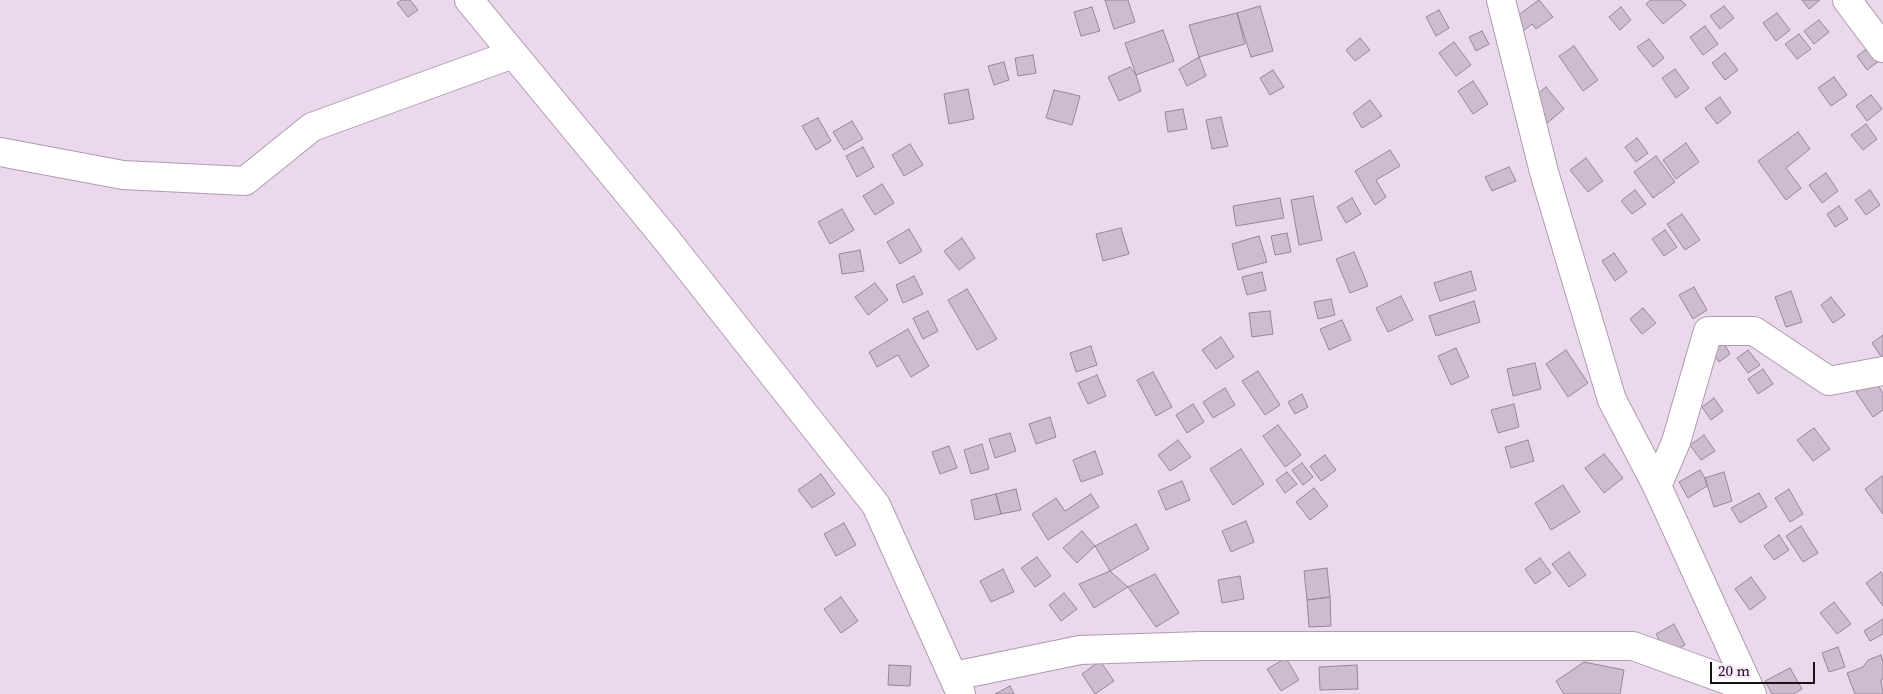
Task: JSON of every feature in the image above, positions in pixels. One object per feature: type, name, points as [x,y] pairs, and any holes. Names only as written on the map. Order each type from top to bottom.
[{"type":"street","points":[[470,0],[666,239],[876,505],[957,685],[1080,650],[1202,646],[1633,646],[1750,691]]},
{"type":"street","points":[[1501,0],[1544,172],[1612,400],[1657,486],[1750,691]]},
{"type":"street","points":[[1847,0],[1883,48]]},
{"type":"street","points":[[0,152],[124,175],[245,181],[312,127],[513,54]]},
{"type":"street","points":[[1657,486],[1676,442],[1708,331],[1754,331],[1829,381],[1883,371]]},
{"type":"building","points":[[401,0],[410,0],[418,10],[408,17],[397,3]]},
{"type":"building","points":[[1105,0],[1128,0],[1135,22],[1114,29]]},
{"type":"building","points":[[1539,0],[1553,17],[1536,29],[1532,24],[1522,32],[1513,19]]},
{"type":"building","points":[[1651,0],[1681,0],[1686,5],[1663,24],[1646,4]]},
{"type":"building","points":[[1802,0],[1820,0],[1809,9]]},
{"type":"building","points":[[1260,6],[1273,51],[1251,57],[1237,13]]},
{"type":"building","points":[[1724,6],[1734,18],[1720,29],[1710,16]]},
{"type":"building","points":[[1092,7],[1100,31],[1081,36],[1074,12]]},
{"type":"building","points":[[1621,7],[1631,20],[1620,30],[1609,17]]},
{"type":"building","points":[[1439,10],[1449,28],[1436,36],[1426,17]]},
{"type":"building","points":[[1237,13],[1245,44],[1199,57],[1189,25]]},
{"type":"building","points":[[1777,13],[1790,30],[1776,41],[1763,23]]},
{"type":"building","points":[[1819,20],[1829,32],[1814,44],[1804,31]]},
{"type":"building","points":[[1705,26],[1718,44],[1703,55],[1690,37]]},
{"type":"building","points":[[1163,30],[1174,61],[1136,75],[1125,43]]},
{"type":"building","points":[[1482,31],[1489,44],[1476,51],[1469,37]]},
{"type":"building","points":[[1799,34],[1811,49],[1797,59],[1785,44]]},
{"type":"building","points":[[1360,38],[1370,50],[1355,61],[1346,50]]},
{"type":"building","points":[[1649,39],[1664,58],[1653,67],[1637,47]]},
{"type":"building","points":[[1454,42],[1471,65],[1456,76],[1439,53]]},
{"type":"building","points":[[1875,43],[1883,58],[1867,70],[1857,56]]},
{"type":"building","points":[[1574,46],[1598,80],[1583,91],[1559,56]]},
{"type":"building","points":[[1725,53],[1738,70],[1725,80],[1712,63]]},
{"type":"building","points":[[1033,55],[1036,73],[1018,76],[1015,58]]},
{"type":"building","points":[[1199,57],[1206,76],[1187,86],[1179,69]]},
{"type":"building","points":[[1004,62],[1009,80],[994,85],[988,66]]},
{"type":"building","points":[[1130,67],[1136,75],[1141,91],[1119,101],[1108,77]]},
{"type":"building","points":[[1675,69],[1689,88],[1676,98],[1662,78]]},
{"type":"building","points":[[1273,70],[1284,87],[1270,95],[1260,78]]},
{"type":"building","points":[[1834,77],[1847,95],[1831,106],[1818,88]]},
{"type":"building","points":[[1473,81],[1488,104],[1473,114],[1458,91]]},
{"type":"building","points":[[1546,87],[1564,109],[1546,124],[1528,102]]},
{"type":"building","points":[[968,89],[974,119],[949,124],[944,94]]},
{"type":"building","points":[[1054,90],[1080,96],[1072,125],[1046,118]]},
{"type":"building","points":[[1871,95],[1882,109],[1867,121],[1856,106]]},
{"type":"building","points":[[1720,97],[1731,113],[1717,124],[1705,108]]},
{"type":"building","points":[[1370,100],[1382,116],[1362,128],[1353,113]]},
{"type":"building","points":[[1183,109],[1187,129],[1168,132],[1165,112]]},
{"type":"building","points":[[1221,117],[1228,146],[1212,149],[1206,120]]},
{"type":"building","points":[[818,118],[831,141],[816,150],[802,126]]},
{"type":"building","points":[[852,121],[863,139],[844,150],[833,132]]},
{"type":"building","points":[[1866,124],[1877,139],[1863,150],[1851,135]]},
{"type":"building","points":[[1798,132],[1810,149],[1786,168],[1801,188],[1786,200],[1758,161]]},
{"type":"building","points":[[1637,138],[1648,153],[1636,162],[1625,147]]},
{"type":"building","points":[[1686,143],[1699,162],[1676,179],[1663,160]]},
{"type":"building","points":[[910,144],[923,165],[904,176],[892,155]]},
{"type":"building","points":[[863,147],[874,167],[857,177],[846,156]]},
{"type":"building","points":[[1390,150],[1400,166],[1376,180],[1386,197],[1375,205],[1355,171]]},
{"type":"building","points":[[1656,156],[1675,182],[1653,198],[1634,172]]},
{"type":"building","points":[[1586,158],[1603,181],[1588,192],[1570,170]]},
{"type":"building","points":[[1509,167],[1516,181],[1492,191],[1485,177]]},
{"type":"building","points":[[1826,173],[1838,191],[1822,203],[1809,185]]},
{"type":"building","points":[[882,184],[894,203],[875,215],[863,196]]},
{"type":"building","points":[[1635,190],[1646,204],[1632,214],[1621,201]]},
{"type":"building","points":[[1870,190],[1880,205],[1866,215],[1855,200]]},
{"type":"building","points":[[1313,196],[1322,240],[1299,245],[1291,200]]},
{"type":"building","points":[[1280,198],[1284,218],[1236,226],[1233,206]]},
{"type":"building","points":[[1352,198],[1361,214],[1346,223],[1337,207]]},
{"type":"building","points":[[1839,206],[1848,219],[1835,227],[1827,214]]},
{"type":"building","points":[[842,209],[854,230],[830,244],[818,222]]},
{"type":"building","points":[[1682,214],[1700,240],[1685,250],[1667,224]]},
{"type":"building","points":[[1121,228],[1129,254],[1103,261],[1096,234]]},
{"type":"building","points":[[909,229],[922,251],[900,264],[887,242]]},
{"type":"building","points":[[1665,230],[1677,247],[1664,256],[1652,239]]},
{"type":"building","points":[[1287,233],[1291,252],[1275,255],[1271,236]]},
{"type":"building","points":[[1259,236],[1267,262],[1238,270],[1232,244]]},
{"type":"building","points":[[962,238],[975,258],[959,270],[944,251]]},
{"type":"building","points":[[860,250],[864,271],[842,274],[839,254]]},
{"type":"building","points":[[1354,252],[1368,286],[1350,293],[1336,259]]},
{"type":"building","points":[[1614,253],[1627,272],[1615,281],[1602,261]]},
{"type":"building","points":[[1471,271],[1476,290],[1440,301],[1434,283]]},
{"type":"building","points":[[1262,272],[1266,290],[1247,295],[1242,277]]},
{"type":"building","points":[[914,276],[923,294],[903,303],[896,285]]},
{"type":"building","points":[[875,283],[888,300],[868,315],[855,297]]},
{"type":"building","points":[[1694,287],[1707,310],[1693,319],[1679,295]]},
{"type":"building","points":[[967,289],[997,339],[977,350],[948,300]]},
{"type":"building","points":[[1791,291],[1802,322],[1786,327],[1775,297]]},
{"type":"building","points":[[1401,296],[1413,320],[1388,332],[1376,308]]},
{"type":"building","points":[[1831,297],[1845,315],[1833,323],[1821,305]]},
{"type":"building","points":[[1331,299],[1335,315],[1318,319],[1314,302]]},
{"type":"building","points":[[1474,301],[1480,322],[1436,336],[1429,316]]},
{"type":"building","points":[[1643,308],[1656,323],[1642,334],[1630,319]]},
{"type":"building","points":[[928,311],[938,331],[923,339],[913,318]]},
{"type":"building","points":[[1270,311],[1273,334],[1252,337],[1249,313]]},
{"type":"building","points":[[1342,320],[1351,340],[1329,350],[1320,329]]},
{"type":"building","points":[[908,329],[929,366],[911,377],[898,355],[877,367],[869,352]]},
{"type":"building","points":[[1883,335],[1883,357],[1882,358],[1872,343]]},
{"type":"building","points":[[1221,337],[1234,357],[1216,369],[1202,350]]},
{"type":"building","points":[[1722,340],[1730,354],[1719,362],[1709,348]]},
{"type":"building","points":[[1091,346],[1097,365],[1076,372],[1070,353]]},
{"type":"building","points":[[1456,348],[1469,377],[1451,385],[1438,356]]},
{"type":"building","points":[[1566,350],[1588,383],[1568,397],[1546,364]]},
{"type":"building","points":[[1748,350],[1760,365],[1748,373],[1737,358]]},
{"type":"building","points":[[1535,363],[1541,389],[1513,396],[1507,369]]},
{"type":"building","points":[[1763,369],[1773,384],[1758,394],[1748,379]]},
{"type":"building","points":[[1258,371],[1280,405],[1265,415],[1242,381]]},
{"type":"building","points":[[1153,372],[1172,407],[1156,416],[1137,380]]},
{"type":"building","points":[[1097,375],[1106,396],[1088,404],[1078,383]]},
{"type":"building","points":[[1874,380],[1883,393],[1883,410],[1873,417],[1856,392]]},
{"type":"building","points":[[1225,388],[1235,405],[1213,418],[1203,402]]},
{"type":"building","points":[[1302,394],[1308,407],[1295,414],[1288,402]]},
{"type":"building","points":[[1714,398],[1723,411],[1711,420],[1702,407]]},
{"type":"building","points":[[1193,404],[1204,422],[1187,433],[1176,415]]},
{"type":"building","points":[[1514,404],[1519,427],[1498,433],[1491,410]]},
{"type":"building","points":[[1050,417],[1056,437],[1036,444],[1029,424]]},
{"type":"building","points":[[1278,425],[1301,455],[1285,467],[1263,436]]},
{"type":"building","points":[[1814,428],[1830,449],[1813,461],[1797,440]]},
{"type":"building","points":[[1010,433],[1016,451],[995,458],[989,439]]},
{"type":"building","points":[[1704,435],[1715,451],[1701,460],[1690,445]]},
{"type":"building","points":[[1178,440],[1191,457],[1170,471],[1158,455]]},
{"type":"building","points":[[1528,440],[1534,461],[1511,468],[1505,447]]},
{"type":"building","points":[[982,444],[989,469],[971,474],[964,450]]},
{"type":"building","points":[[949,446],[957,468],[940,474],[932,452]]},
{"type":"building","points":[[1241,449],[1264,484],[1233,505],[1210,469]]},
{"type":"building","points":[[1095,451],[1103,474],[1081,482],[1073,460]]},
{"type":"building","points":[[1604,454],[1623,478],[1604,493],[1585,468]]},
{"type":"building","points":[[1325,455],[1336,470],[1321,481],[1310,466]]},
{"type":"building","points":[[1302,463],[1313,477],[1303,485],[1292,470]]},
{"type":"building","points":[[1700,470],[1707,486],[1688,498],[1679,482]]},
{"type":"building","points":[[1287,472],[1297,484],[1285,493],[1276,480]]},
{"type":"building","points":[[1724,472],[1732,501],[1714,507],[1705,478]]},
{"type":"building","points":[[821,474],[835,494],[812,508],[798,490]]},
{"type":"building","points":[[1882,476],[1883,478],[1883,514],[1865,489]]},
{"type":"building","points":[[1182,481],[1190,500],[1166,510],[1158,491]]},
{"type":"building","points":[[1563,485],[1580,512],[1551,530],[1535,503]]},
{"type":"building","points":[[1314,488],[1328,506],[1310,520],[1296,502]]},
{"type":"building","points":[[1016,489],[1021,510],[1001,514],[996,494]]},
{"type":"building","points":[[1789,489],[1803,514],[1790,522],[1775,498]]},
{"type":"building","points":[[1759,493],[1767,507],[1740,523],[1731,508]]},
{"type":"building","points":[[996,494],[1001,514],[975,520],[971,500]]},
{"type":"building","points":[[1091,494],[1099,507],[1048,540],[1032,514],[1056,498],[1065,511]]},
{"type":"building","points":[[1246,521],[1254,542],[1231,552],[1222,531]]},
{"type":"building","points":[[844,523],[856,545],[836,556],[824,534]]},
{"type":"building","points":[[1136,524],[1149,549],[1110,571],[1095,546]]},
{"type":"building","points":[[1801,526],[1818,553],[1803,562],[1786,536]]},
{"type":"building","points":[[1082,531],[1095,546],[1077,563],[1063,548]]},
{"type":"building","points":[[1779,535],[1789,550],[1774,560],[1764,546]]},
{"type":"building","points":[[1569,552],[1586,575],[1569,587],[1552,564]]},
{"type":"building","points":[[1037,557],[1051,576],[1035,587],[1021,568]]},
{"type":"building","points":[[1540,558],[1551,573],[1535,584],[1525,569]]},
{"type":"building","points":[[1327,568],[1330,597],[1307,600],[1304,571]]},
{"type":"building","points":[[1003,569],[1014,592],[991,602],[980,581]]},
{"type":"building","points":[[1110,571],[1128,587],[1094,608],[1079,584]]},
{"type":"building","points":[[1881,572],[1883,575],[1883,606],[1866,583]]},
{"type":"building","points":[[1155,574],[1179,613],[1156,627],[1128,587]]},
{"type":"building","points":[[1240,576],[1244,599],[1222,603],[1218,580]]},
{"type":"building","points":[[1751,577],[1766,598],[1750,610],[1735,589]]},
{"type":"building","points":[[1064,593],[1077,609],[1061,621],[1049,605]]},
{"type":"building","points":[[841,597],[858,621],[841,633],[824,609]]},
{"type":"building","points":[[1330,597],[1331,626],[1309,627],[1307,600]]},
{"type":"building","points":[[1834,602],[1851,624],[1837,634],[1820,613]]},
{"type":"building","points":[[1883,619],[1883,634],[1870,641],[1864,631]]},
{"type":"building","points":[[1674,624],[1685,645],[1667,654],[1656,634]]},
{"type":"building","points":[[1838,647],[1845,667],[1829,672],[1822,653]]},
{"type":"building","points":[[1881,655],[1883,662],[1883,679],[1881,680],[1883,694],[1855,694],[1847,673],[1863,667],[1868,660]]},
{"type":"building","points":[[1286,658],[1299,680],[1281,691],[1267,669]]},
{"type":"building","points":[[1100,661],[1114,681],[1095,694],[1082,674]]},
{"type":"building","points":[[1584,662],[1624,670],[1620,694],[1564,694],[1556,681]]},
{"type":"building","points":[[889,665],[911,666],[910,686],[888,685]]},
{"type":"building","points":[[1357,665],[1358,689],[1320,690],[1319,667]]},
{"type":"building","points":[[1790,668],[1802,689],[1793,694],[1772,694],[1765,681]]},
{"type":"building","points":[[1010,686],[1014,694],[995,694]]}]
